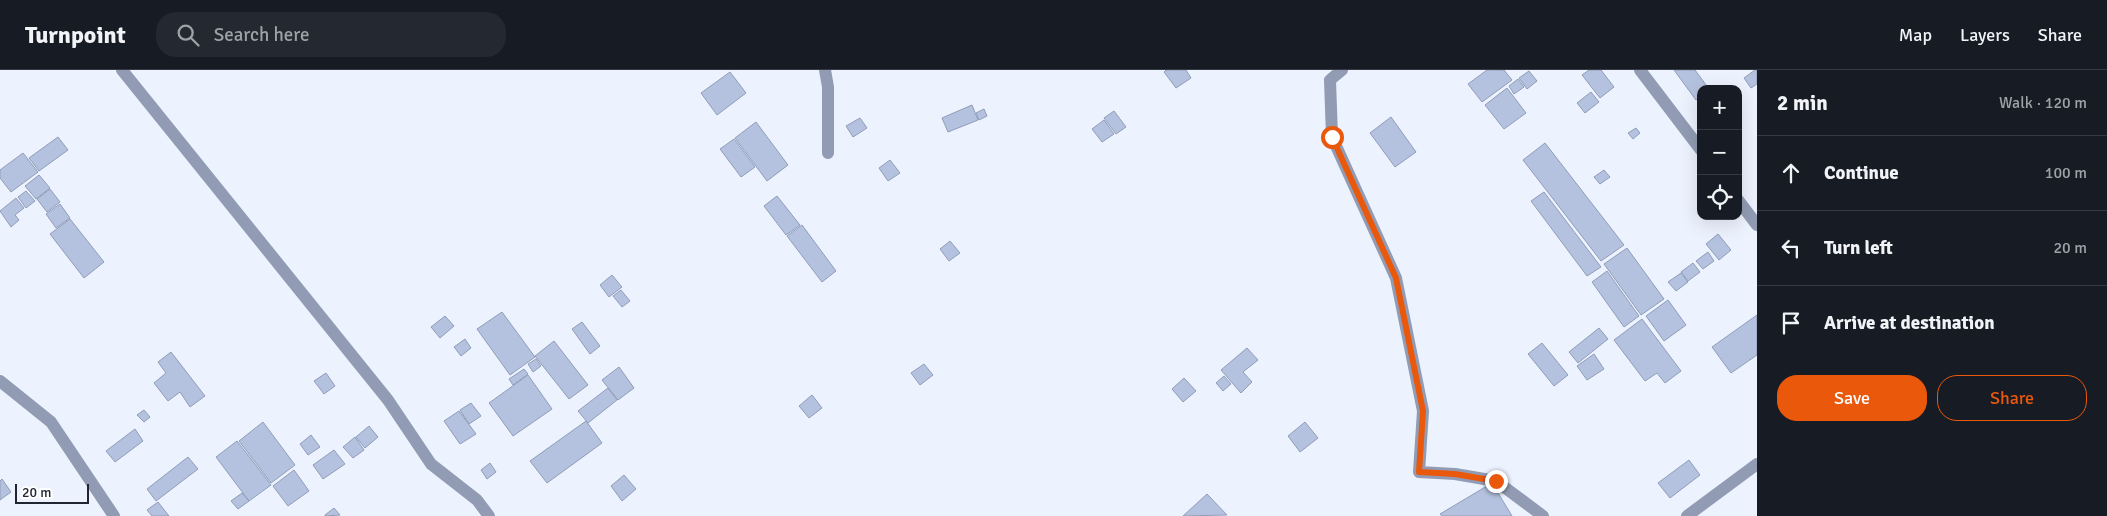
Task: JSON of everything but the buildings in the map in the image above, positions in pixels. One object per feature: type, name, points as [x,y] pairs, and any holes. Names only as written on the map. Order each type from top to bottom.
[{"type":"street","points":[[122,70],[388,400],[431,464],[477,500],[489,516]]},
{"type":"street","points":[[825,70],[828,87],[828,153]]},
{"type":"street","points":[[1342,70],[1330,80],[1332,137],[1396,278],[1423,411],[1419,472],[1455,474],[1496,481],[1543,516]]},
{"type":"street","points":[[1640,70],[1697,145]]},
{"type":"street","points":[[1742,205],[1757,225]]},
{"type":"street","points":[[0,381],[51,422],[114,516]]},
{"type":"street","points":[[1687,516],[1757,464]]},
{"type":"route","points":[[1332,137],[1396,278],[1423,411],[1419,472],[1455,474],[1496,481]]}]
